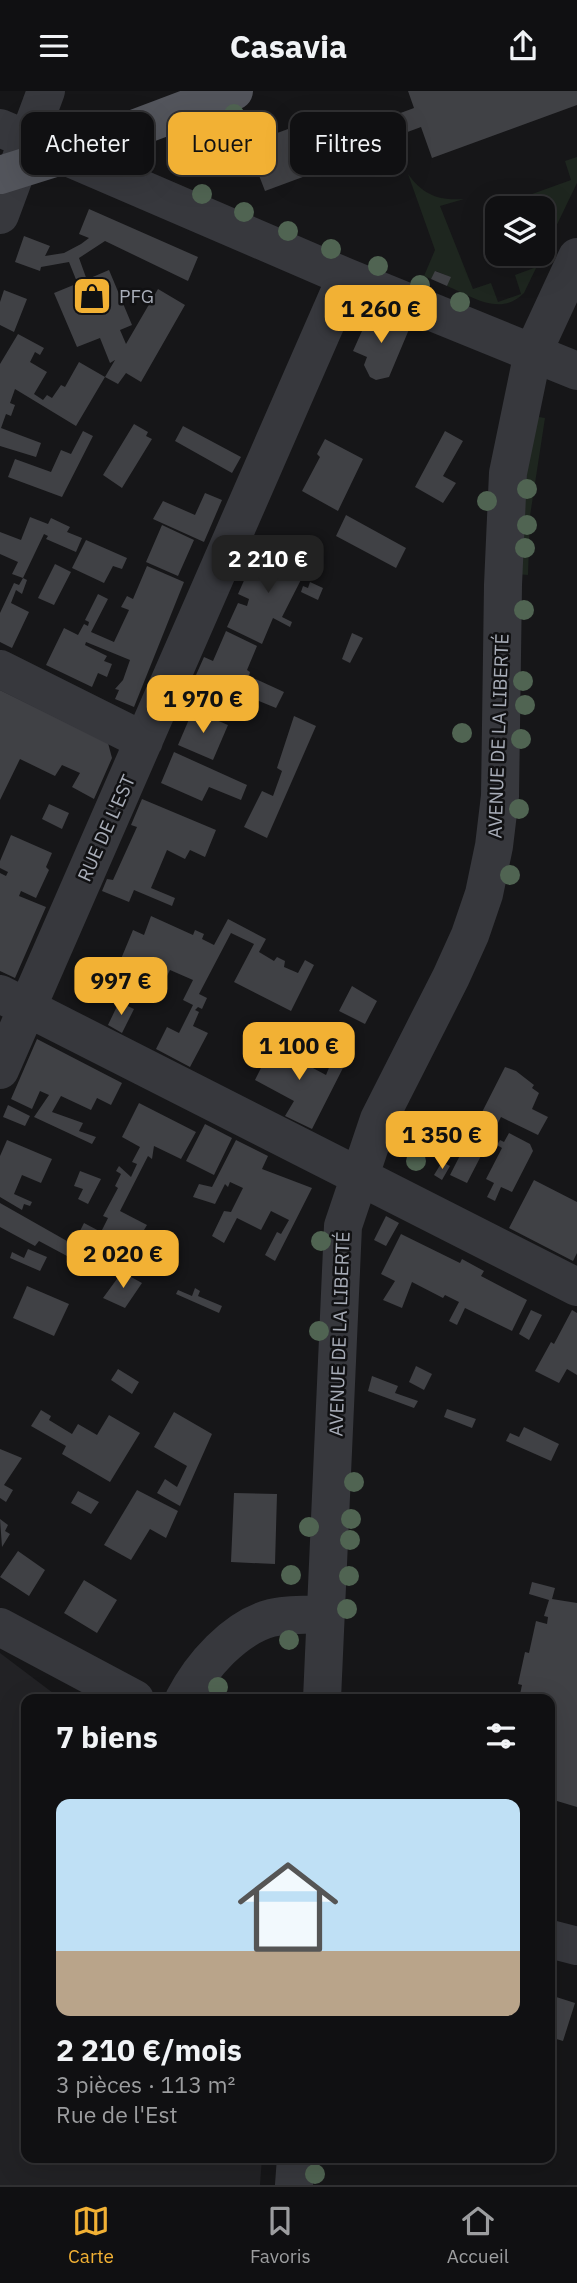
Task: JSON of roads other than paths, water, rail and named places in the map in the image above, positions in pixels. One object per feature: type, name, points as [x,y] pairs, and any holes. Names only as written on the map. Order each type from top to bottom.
[{"type":"main road","points":[[154,121],[234,91]]},
{"type":"street","points":[[0,215],[11,153],[46,91]]},
{"type":"street","points":[[115,175],[346,277],[577,371]]},
{"type":"street","name":"AVENUE DE LA LIBERTÉ","points":[[322,1694],[343,1226],[357,1177],[379,1119],[470,935],[490,867],[500,785],[503,585],[508,473],[533,352],[577,257]]},
{"type":"street","name":"RUE DE L'EST","points":[[0,1070],[14,1001],[144,741],[346,277]]},
{"type":"street","points":[[0,669],[144,741]]},
{"type":"street","points":[[14,1001],[577,1287]]},
{"type":"street","points":[[186,1694],[211,1658],[241,1634],[270,1619],[326,1614]]},
{"type":"street","points":[[0,1627],[126,1694]]},
{"type":"street","points":[[555,1940],[577,1946]]},
{"type":"street","points":[[294,2185],[296,2163]]},
{"type":"place","name":"PFG","points":[[92,296]]}]
